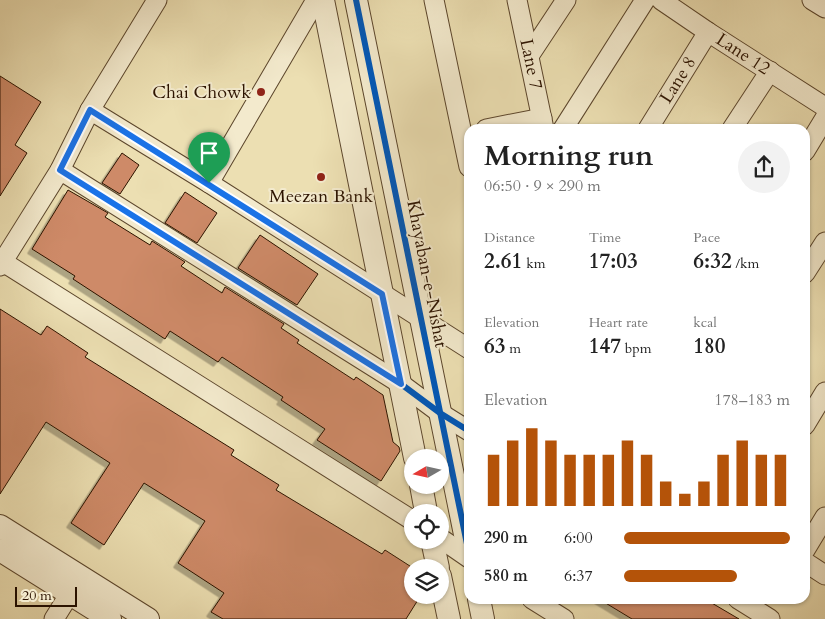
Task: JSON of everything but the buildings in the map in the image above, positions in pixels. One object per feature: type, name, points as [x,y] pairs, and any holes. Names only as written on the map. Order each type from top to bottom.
[{"type":"street","points":[[157,0],[90,110],[60,170],[1,264],[404,515]]},
{"type":"street","points":[[209,183],[316,0]]},
{"type":"street","points":[[323,0],[413,449]]},
{"type":"street","name":"Khayaban-e-Nishat","points":[[356,0],[464,530]]},
{"type":"street","points":[[434,0],[464,129]]},
{"type":"street","name":"Lane 7","points":[[517,0],[543,123]]},
{"type":"street","points":[[530,56],[566,0]]},
{"type":"street","points":[[566,124],[646,0]]},
{"type":"street","name":"Lane 12","points":[[662,0],[708,32],[825,106]]},
{"type":"street","points":[[812,0],[825,8]]},
{"type":"street","name":"Lane 8","points":[[651,124],[708,32]]},
{"type":"street","points":[[735,124],[770,71]]},
{"type":"street","points":[[90,110],[209,183],[464,346]]},
{"type":"street","points":[[810,143],[825,118]]},
{"type":"street","points":[[60,170],[401,384],[464,428]]},
{"type":"street","points":[[810,265],[825,242]]},
{"type":"street","points":[[810,417],[825,392]]},
{"type":"street","points":[[810,542],[825,517]]},
{"type":"street","points":[[0,526],[75,585],[110,619]]},
{"type":"street","points":[[449,544],[464,555]]},
{"type":"street","points":[[0,550],[148,619]]},
{"type":"street","points":[[810,565],[825,575]]},
{"type":"street","points":[[54,619],[75,585]]},
{"type":"street","points":[[446,604],[449,619]]},
{"type":"street","points":[[480,604],[483,619]]},
{"type":"street","points":[[540,604],[564,619]]},
{"type":"street","points":[[746,604],[770,619]]},
{"type":"cycle path","points":[[356,0],[464,529]]},
{"type":"cycle path","points":[[60,170],[401,384],[464,428]]},
{"type":"place","name":"Chai Chowk","points":[[261,92]]},
{"type":"place","name":"Meezan Bank","points":[[321,177]]},
{"type":"route","points":[[90,110],[209,183],[382,294],[401,384],[60,170],[90,110]]}]
